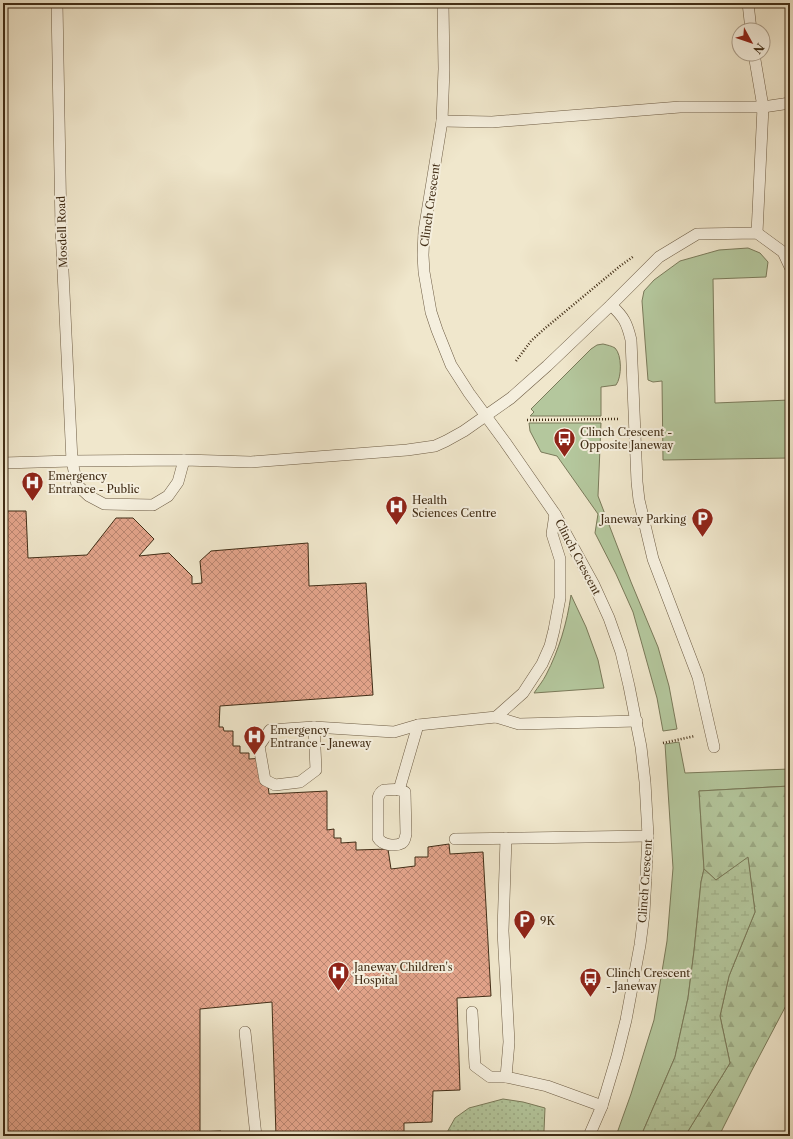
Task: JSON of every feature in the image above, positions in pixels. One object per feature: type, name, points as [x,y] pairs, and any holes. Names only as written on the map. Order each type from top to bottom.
[{"type":"lane","name":"Mosdell Road","points":[[57,3],[61,229],[72,461],[77,485],[89,496],[104,504],[153,505],[168,496],[178,482],[184,460]]},
{"type":"lane","name":"Clinch Crescent","points":[[444,3],[442,121],[424,231],[424,272],[431,312],[445,352],[455,372],[555,514],[594,585],[609,618],[621,652],[637,721],[645,782],[648,836],[644,914],[638,953],[626,1020],[617,1056],[602,1106],[589,1136]]},
{"type":"lane","points":[[748,3],[750,22]]},
{"type":"lane","points":[[755,62],[763,106],[757,232]]},
{"type":"lane","points":[[442,121],[492,122],[680,107],[763,106],[790,103]]},
{"type":"lane","points":[[3,463],[184,460],[251,462],[415,449],[435,446],[446,441],[512,398],[611,305],[659,257],[696,234],[757,232],[783,252],[790,267]]},
{"type":"lane","points":[[611,305],[621,314],[627,326],[631,340],[637,482],[639,500],[651,552],[698,677],[714,747]]},
{"type":"lane","points":[[496,717],[523,692],[542,664],[550,646],[560,598],[560,559],[552,534],[555,514]]},
{"type":"lane","points":[[314,727],[316,770],[300,782],[274,785],[265,780],[259,746],[270,730],[314,727],[394,732],[418,725],[496,717],[519,724],[637,721]]},
{"type":"lane","points":[[399,790],[418,725]]},
{"type":"lane","points":[[384,790],[399,790],[403,790],[406,795],[405,838],[400,844],[386,844],[378,838],[379,795],[381,791],[384,790]]},
{"type":"lane","points":[[455,839],[648,836]]},
{"type":"lane","points":[[506,838],[503,932],[509,1042],[506,1077]]},
{"type":"lane","points":[[472,1012],[475,1066],[490,1077],[506,1077],[547,1086],[602,1106]]},
{"type":"lane","points":[[245,1032],[256,1136]]},
{"type":"path","points":[[516,361],[531,341],[620,266],[635,256]]},
{"type":"path","points":[[527,420],[634,419]]},
{"type":"path","points":[[662,743],[687,737]]},
{"type":"green space","points":[[748,248],[760,253],[768,262],[766,277],[713,279],[715,403],[790,400],[790,458],[663,460],[662,381],[653,382],[648,380],[642,301],[644,291],[654,280],[680,261],[719,250]]},
{"type":"green space","points":[[603,344],[615,348],[617,351],[620,361],[620,372],[616,385],[601,387],[601,416],[530,416],[534,412],[531,409],[591,349],[597,345]]},
{"type":"green space","points":[[529,423],[601,423],[598,496],[658,647],[669,686],[677,729],[663,731],[657,698],[633,612],[595,533],[598,514],[557,456],[541,452],[530,431]]},
{"type":"green space","points":[[571,595],[586,627],[598,660],[604,688],[534,693],[551,666],[559,646],[565,626]]},
{"type":"green space","points":[[679,742],[685,773],[790,769],[790,786],[699,791],[704,869],[701,882],[688,998],[675,1057],[641,1136],[616,1136],[654,1020],[667,941],[673,868],[665,744]]},
{"type":"green space","points":[[790,786],[790,998],[719,1136],[685,1136],[730,1063],[720,1016],[729,976],[755,912],[748,858],[716,880],[704,869],[699,791]]},
{"type":"green space","points":[[748,857],[755,912],[729,976],[720,1016],[730,1063],[685,1136],[641,1136],[675,1057],[688,998],[701,882],[704,869],[716,880]]},
{"type":"green space","points":[[503,1099],[523,1102],[545,1108],[545,1136],[445,1136],[455,1118],[469,1108]]},
{"type":"building","points":[[3,511],[26,511],[28,558],[87,555],[116,518],[133,518],[154,539],[139,556],[169,553],[192,576],[192,584],[202,583],[200,561],[211,551],[308,543],[309,586],[366,583],[373,695],[220,706],[219,727],[223,727],[224,731],[233,731],[233,746],[240,746],[240,753],[249,753],[249,759],[265,758],[269,794],[327,791],[327,830],[334,829],[334,838],[341,838],[341,843],[356,842],[356,850],[388,849],[391,869],[415,866],[415,857],[428,857],[428,847],[449,844],[450,854],[483,852],[491,996],[457,998],[460,1090],[433,1091],[432,1122],[404,1123],[404,1136],[276,1136],[272,1002],[200,1009],[200,1132],[221,1131],[221,1136],[3,1136]]},
{"type":"place","name":"Clinch Crescent - Opposite Janeway","points":[[564,458]]},
{"type":"place","name":"Emergency Entrance - Public","points":[[33,502]]},
{"type":"place","name":"Health Sciences Centre","points":[[396,526]]},
{"type":"place","name":"Janeway Parking","points":[[702,538]]},
{"type":"place","name":"Emergency Entrance - Janeway","points":[[255,756]]},
{"type":"place","name":"9K","points":[[525,940]]},
{"type":"place","name":"Janeway Children's Hospital","points":[[339,992]]},
{"type":"place","name":"Clinch Crescent - Janeway","points":[[590,998]]}]
